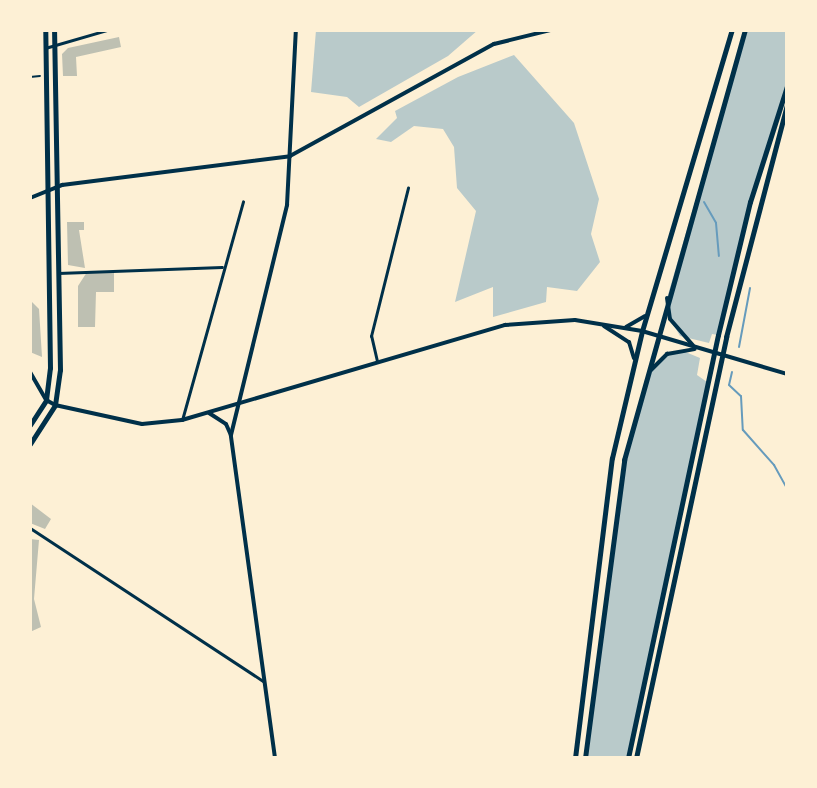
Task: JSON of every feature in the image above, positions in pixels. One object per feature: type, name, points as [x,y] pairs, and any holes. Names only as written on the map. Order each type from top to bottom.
[{"type":"main road","points":[[30,425],[46,400],[45,30]]},
{"type":"main road","points":[[30,444],[55,405],[60,370],[54,30]]},
{"type":"main road","points":[[275,758],[231,435],[279,254],[290,156],[296,30]]},
{"type":"main road","points":[[30,198],[57,186],[290,156],[494,44],[551,30]]},
{"type":"main road","points":[[575,758],[612,458],[642,331],[732,30]]},
{"type":"main road","points":[[585,758],[624,460],[656,336],[745,30]]},
{"type":"main road","points":[[628,758],[718,335],[750,202],[787,86]]},
{"type":"main road","points":[[636,758],[715,384],[787,105]]},
{"type":"main road","points":[[667,298],[670,319],[680,336],[699,349]]},
{"type":"main road","points":[[48,308],[59,308]]},
{"type":"main road","points":[[625,327],[647,314]]},
{"type":"main road","points":[[30,372],[46,400],[55,405],[142,424],[182,420],[377,361],[532,321],[625,327],[787,374]]},
{"type":"main road","points":[[598,323],[627,339],[635,361]]},
{"type":"main road","points":[[645,379],[667,354],[699,349]]},
{"type":"main road","points":[[206,412],[217,415],[231,435]]},
{"type":"street","points":[[45,48],[107,30]]},
{"type":"street","points":[[30,77],[40,76]]},
{"type":"street","points":[[377,361],[371,336],[408,188]]},
{"type":"street","points":[[182,420],[243,201]]},
{"type":"street","points":[[58,273],[223,267]]},
{"type":"street","points":[[30,528],[263,681]]},
{"type":"shaded area","points":[[316,30],[478,30],[448,56],[359,107],[347,97],[311,92]]},
{"type":"shaded area","points":[[745,30],[787,30],[787,86],[750,202],[718,335],[712,334],[709,343],[680,336],[670,319],[667,298]]},
{"type":"shaded area","points":[[514,55],[574,123],[599,199],[591,234],[600,262],[577,291],[547,287],[546,302],[493,317],[493,287],[455,302],[476,211],[457,188],[454,147],[443,129],[414,126],[391,142],[376,139],[397,118],[395,111],[458,77]]},
{"type":"shaded area","points":[[683,351],[700,358],[697,375],[707,382],[628,758],[585,758],[625,460],[645,379],[667,354]]},
{"type":"building","points":[[119,37],[121,47],[76,57],[77,76],[63,76],[62,54],[68,48]]},
{"type":"building","points":[[67,222],[84,222],[84,230],[79,230],[85,268],[68,265]]},
{"type":"building","points":[[87,272],[114,272],[114,292],[96,292],[95,327],[78,327],[78,286]]},
{"type":"building","points":[[30,300],[39,309],[42,357],[30,352]]},
{"type":"building","points":[[30,503],[51,519],[45,529],[30,523]]},
{"type":"building","points":[[30,539],[39,540],[34,599],[41,627],[30,632]]},
{"type":"waterway","points":[[704,202],[716,223],[719,256]]},
{"type":"waterway","points":[[739,347],[750,288]]},
{"type":"waterway","points":[[732,372],[729,385],[741,396],[743,430],[774,465],[786,487],[787,507]]}]
